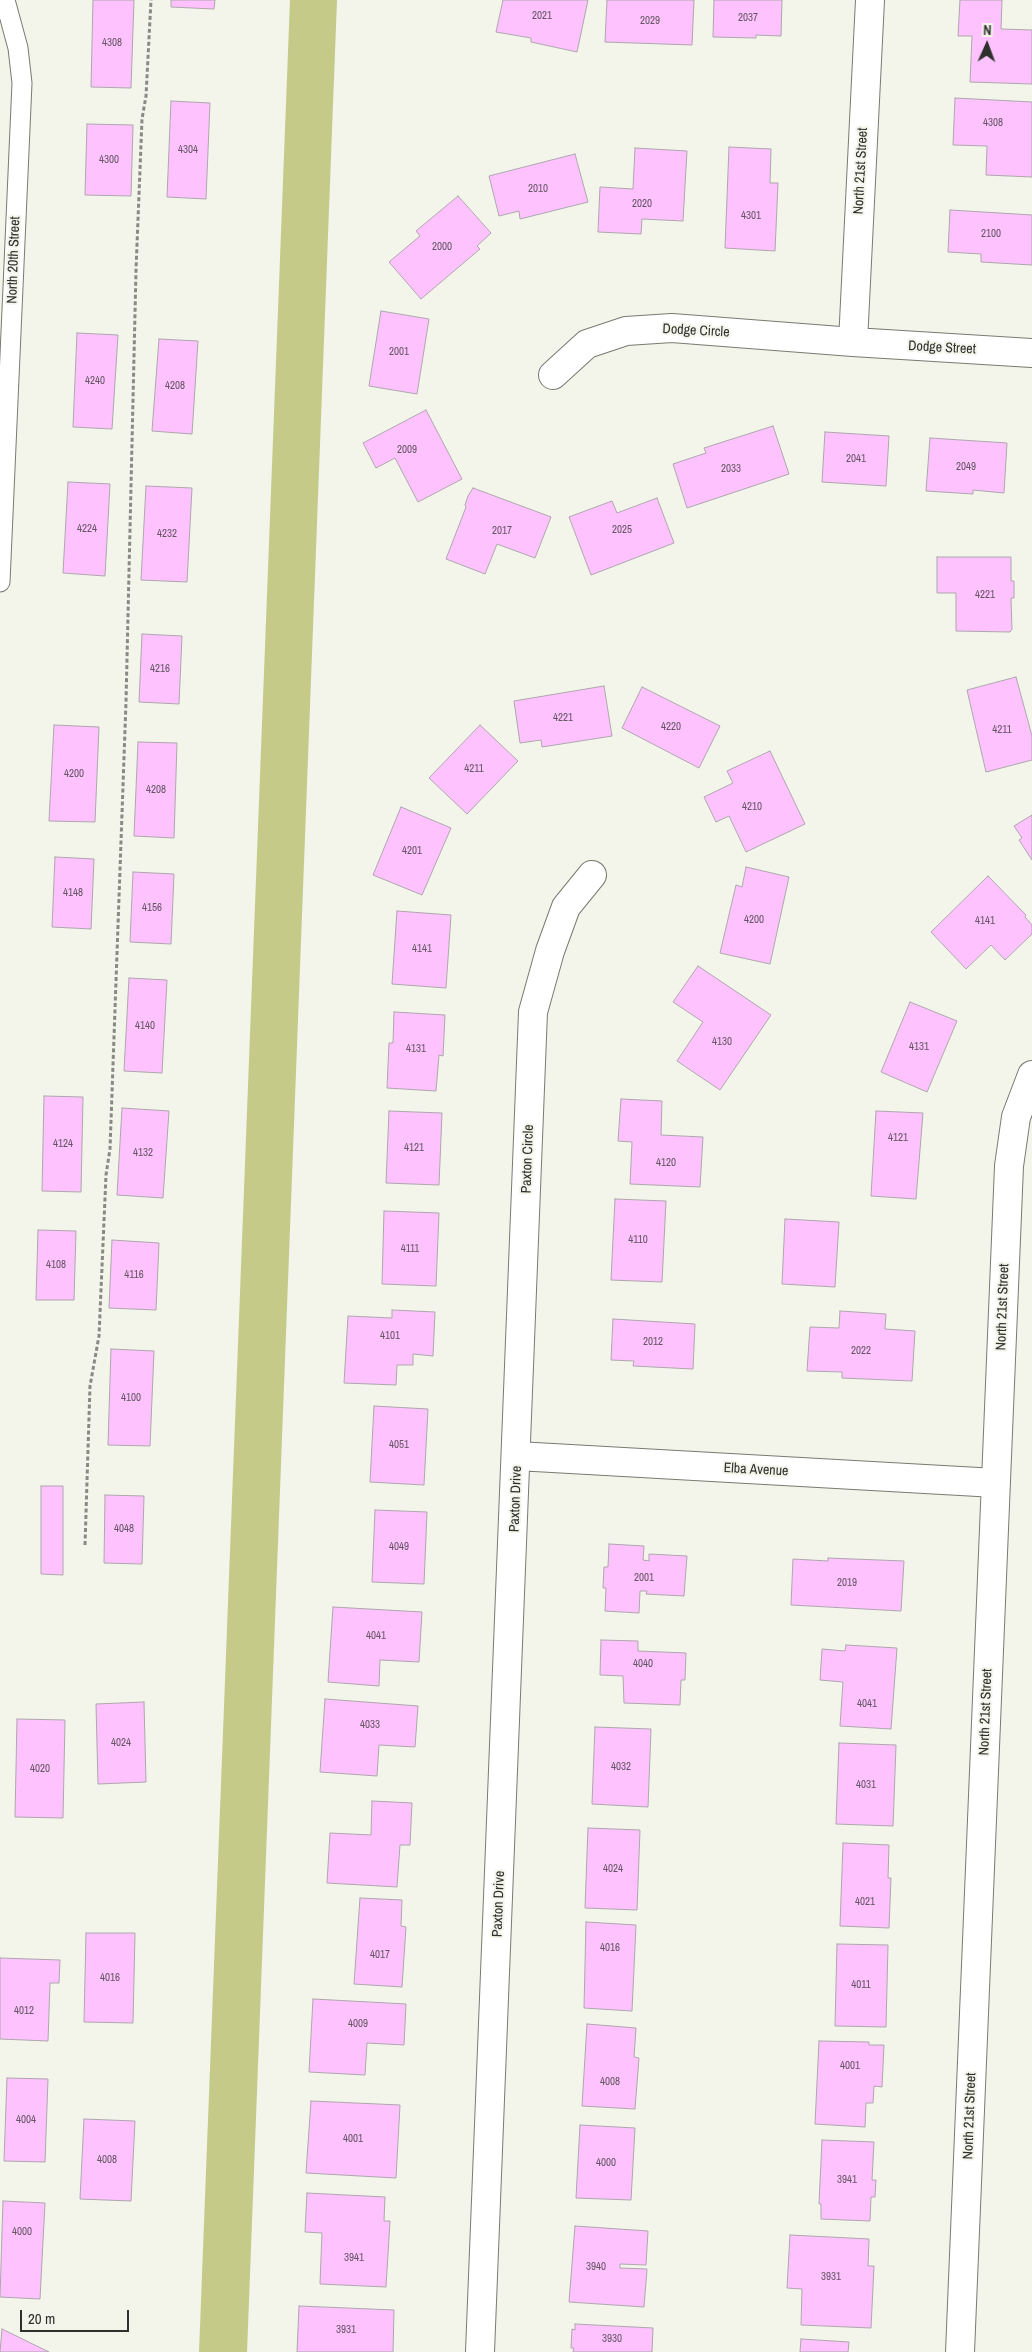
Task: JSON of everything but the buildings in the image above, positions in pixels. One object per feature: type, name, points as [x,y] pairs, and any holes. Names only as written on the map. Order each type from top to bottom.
[{"type":"street","name":"North 21st Street","points":[[853,342],[870,0]]},
{"type":"street","name":"Dodge Circle","points":[[553,375],[587,344],[626,332],[672,328],[853,342]]},
{"type":"street","name":"Dodge Street","points":[[853,342],[1032,353]]},
{"type":"street","name":"Paxton Circle","points":[[517,1456],[533,1012],[550,952],[566,908],[592,875]]},
{"type":"street","name":"North 21st Street","points":[[960,2352],[1009,1166],[1016,1117],[1032,1074]]},
{"type":"street","name":"Elba Avenue","points":[[517,1456],[996,1482]]},
{"type":"street","name":"Paxton Drive","points":[[480,2352],[517,1456]]},
{"type":"lane","name":"North 20th Street","points":[[0,582],[22,83],[18,48],[5,0]]},
{"type":"path","points":[[85,1545],[90,1386],[99,1336],[106,1175],[110,1149],[126,712],[136,270],[142,119],[146,96],[151,0]]},
{"type":"green space","points":[[290,0],[337,0],[247,2352],[199,2352]]}]
